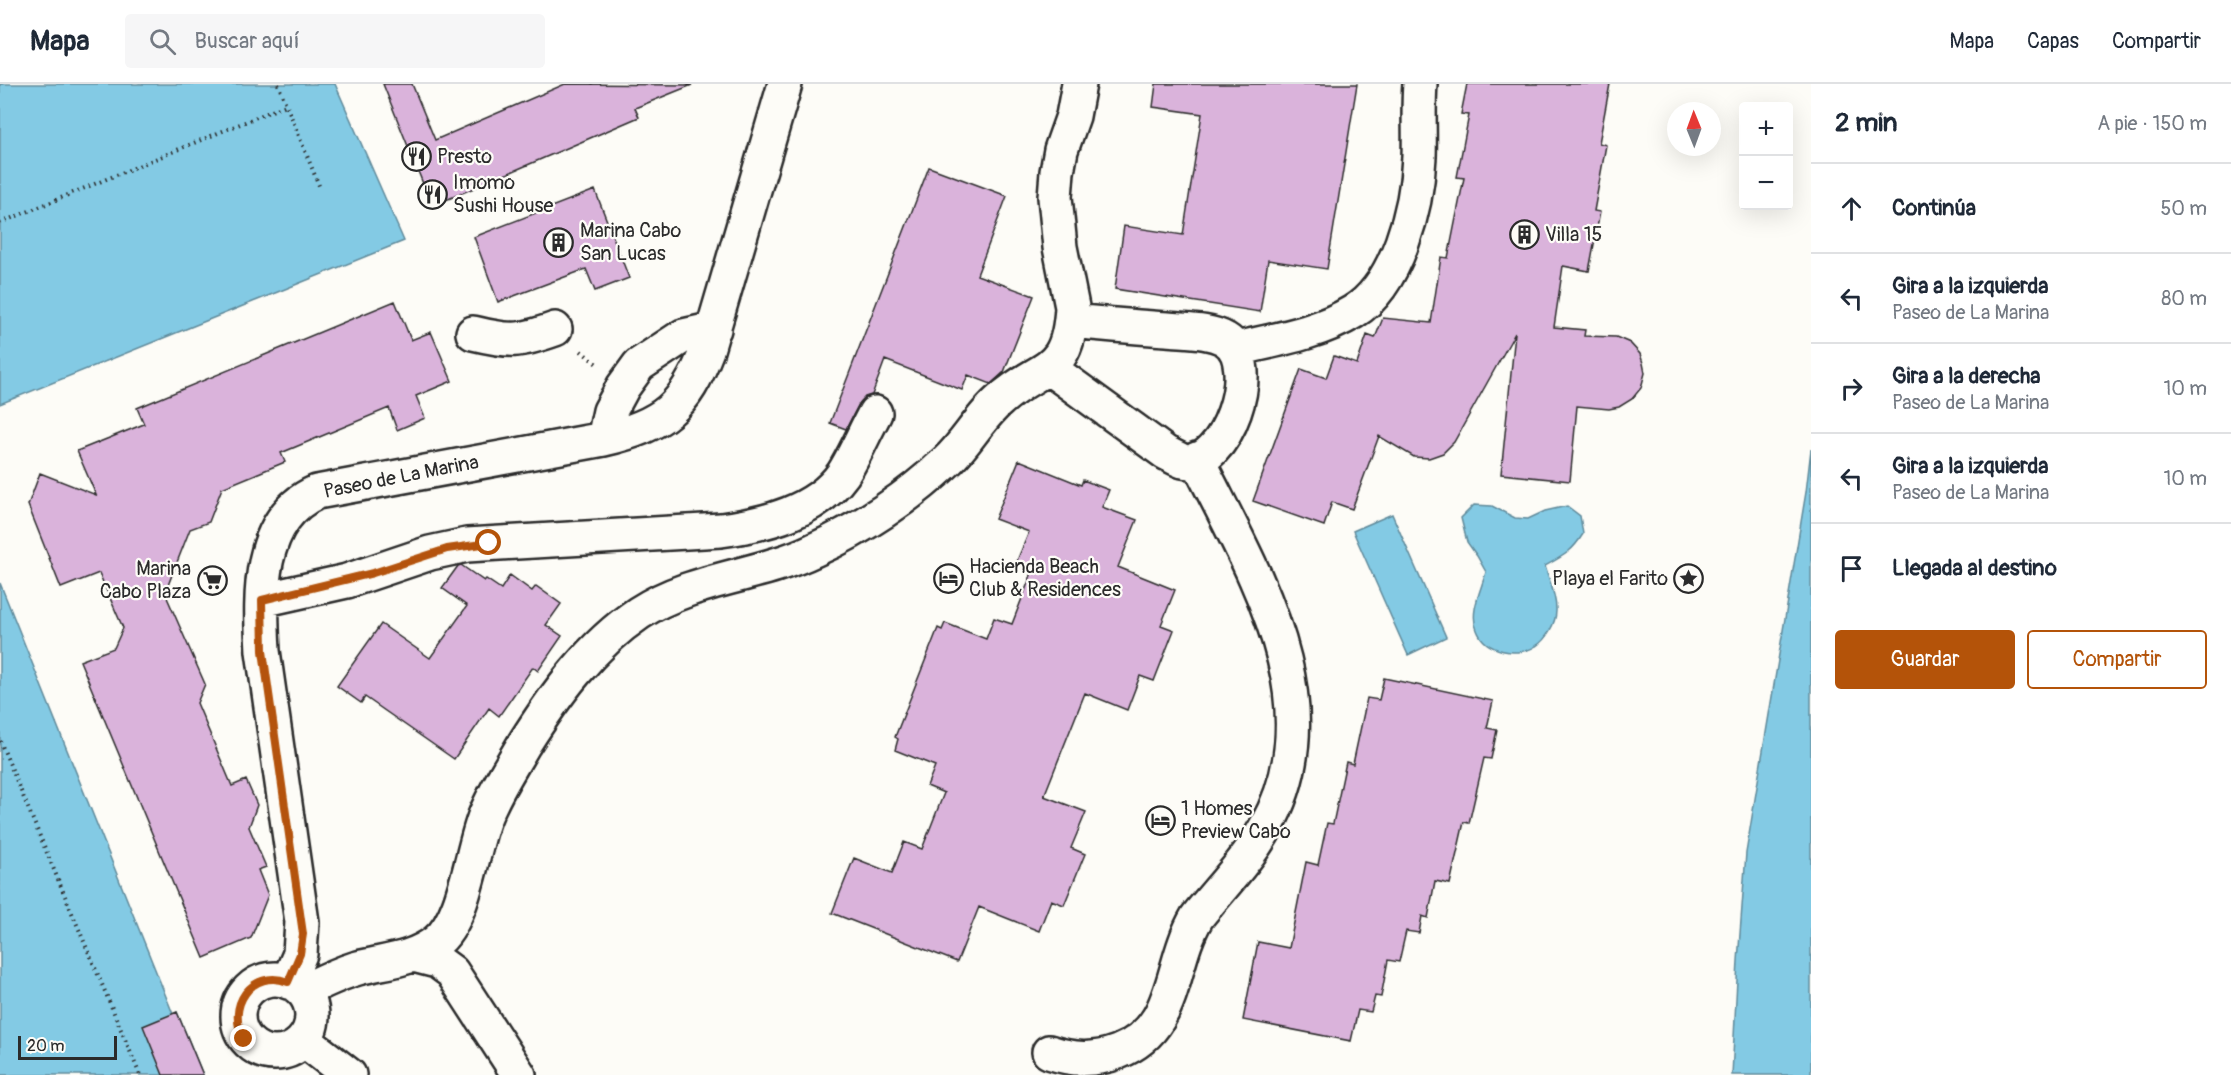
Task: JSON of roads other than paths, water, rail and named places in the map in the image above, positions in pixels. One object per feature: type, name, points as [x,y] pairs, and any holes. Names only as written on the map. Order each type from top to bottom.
[{"type":"street","name":"Paseo de La Marina","points":[[295,986],[303,928],[263,651],[264,576],[273,537],[279,524],[291,507],[308,496],[328,489],[604,439],[642,428],[666,415],[683,397],[698,373],[714,329],[785,84]]},
{"type":"street","points":[[295,986],[414,955],[437,942],[451,926],[459,906],[478,834],[500,784],[560,692],[602,643],[639,614],[677,593],[791,561],[835,541],[886,509],[928,478],[949,460],[1001,399],[1049,368],[1064,350],[1071,321],[1072,307],[1060,247],[1055,197],[1056,172],[1073,116],[1079,84]]},
{"type":"street","points":[[1236,349],[1304,332],[1340,319],[1361,307],[1380,286],[1397,254],[1414,200],[1419,156],[1420,84]]},
{"type":"street","points":[[1049,368],[1166,453],[1182,461],[1197,459],[1215,446],[1228,429],[1240,395],[1241,377],[1236,349],[1224,339],[1208,333],[1071,321]]},
{"type":"street","points":[[473,333],[497,339],[524,340],[555,329]]},
{"type":"street","points":[[604,439],[610,411],[623,387],[639,366],[683,336],[714,329]]},
{"type":"street","points":[[262,600],[356,578],[429,553],[457,547],[489,543],[721,530],[758,524],[798,510],[821,497],[836,483],[875,413]]},
{"type":"street","points":[[1049,1052],[1072,1058],[1097,1058],[1127,1048],[1149,1033],[1167,1004],[1188,932],[1197,917],[1266,828],[1286,776],[1292,744],[1292,722],[1284,655],[1267,603],[1197,459]]},
{"type":"street","points":[[414,955],[437,961],[452,972],[519,1075]]},
{"type":"street","points":[[266,980],[283,980],[295,986],[311,1004],[310,1030],[304,1040],[292,1050],[271,1054],[261,1052],[252,1046],[239,1029],[238,1008],[242,998],[248,990],[266,980]]},
{"type":"street","points":[[304,1040],[349,1075]]},
{"type":"water","points":[[0,84],[335,84],[404,241],[0,404]]},
{"type":"water","points":[[1811,449],[1811,1075],[1732,1075],[1746,853],[1806,492]]},
{"type":"water","points":[[1474,505],[1492,506],[1515,518],[1528,519],[1545,511],[1567,506],[1580,516],[1583,534],[1579,540],[1567,553],[1545,566],[1555,600],[1556,616],[1547,635],[1529,650],[1512,652],[1494,648],[1481,637],[1477,630],[1475,609],[1486,572],[1467,542],[1461,518]]},
{"type":"water","points":[[1392,514],[1446,637],[1408,655],[1353,531]]},
{"type":"water","points":[[0,583],[173,1014],[177,1012],[203,1075],[0,1075]]},
{"type":"place","name":"Presto","points":[[416,156]]},
{"type":"place","name":"Imomo Sushi House","points":[[432,194]]},
{"type":"place","name":"Villa 15","points":[[1524,234]]},
{"type":"place","name":"Marina Cabo San Lucas","points":[[559,242]]},
{"type":"place","name":"Hacienda Beach Club & Residences","points":[[948,578]]},
{"type":"place","name":"Playa el Farito","points":[[1689,578]]},
{"type":"place","name":"Marina Cabo Plaza","points":[[212,580]]},
{"type":"place","name":"1 Homes Preview Cabo","points":[[1160,820]]}]
